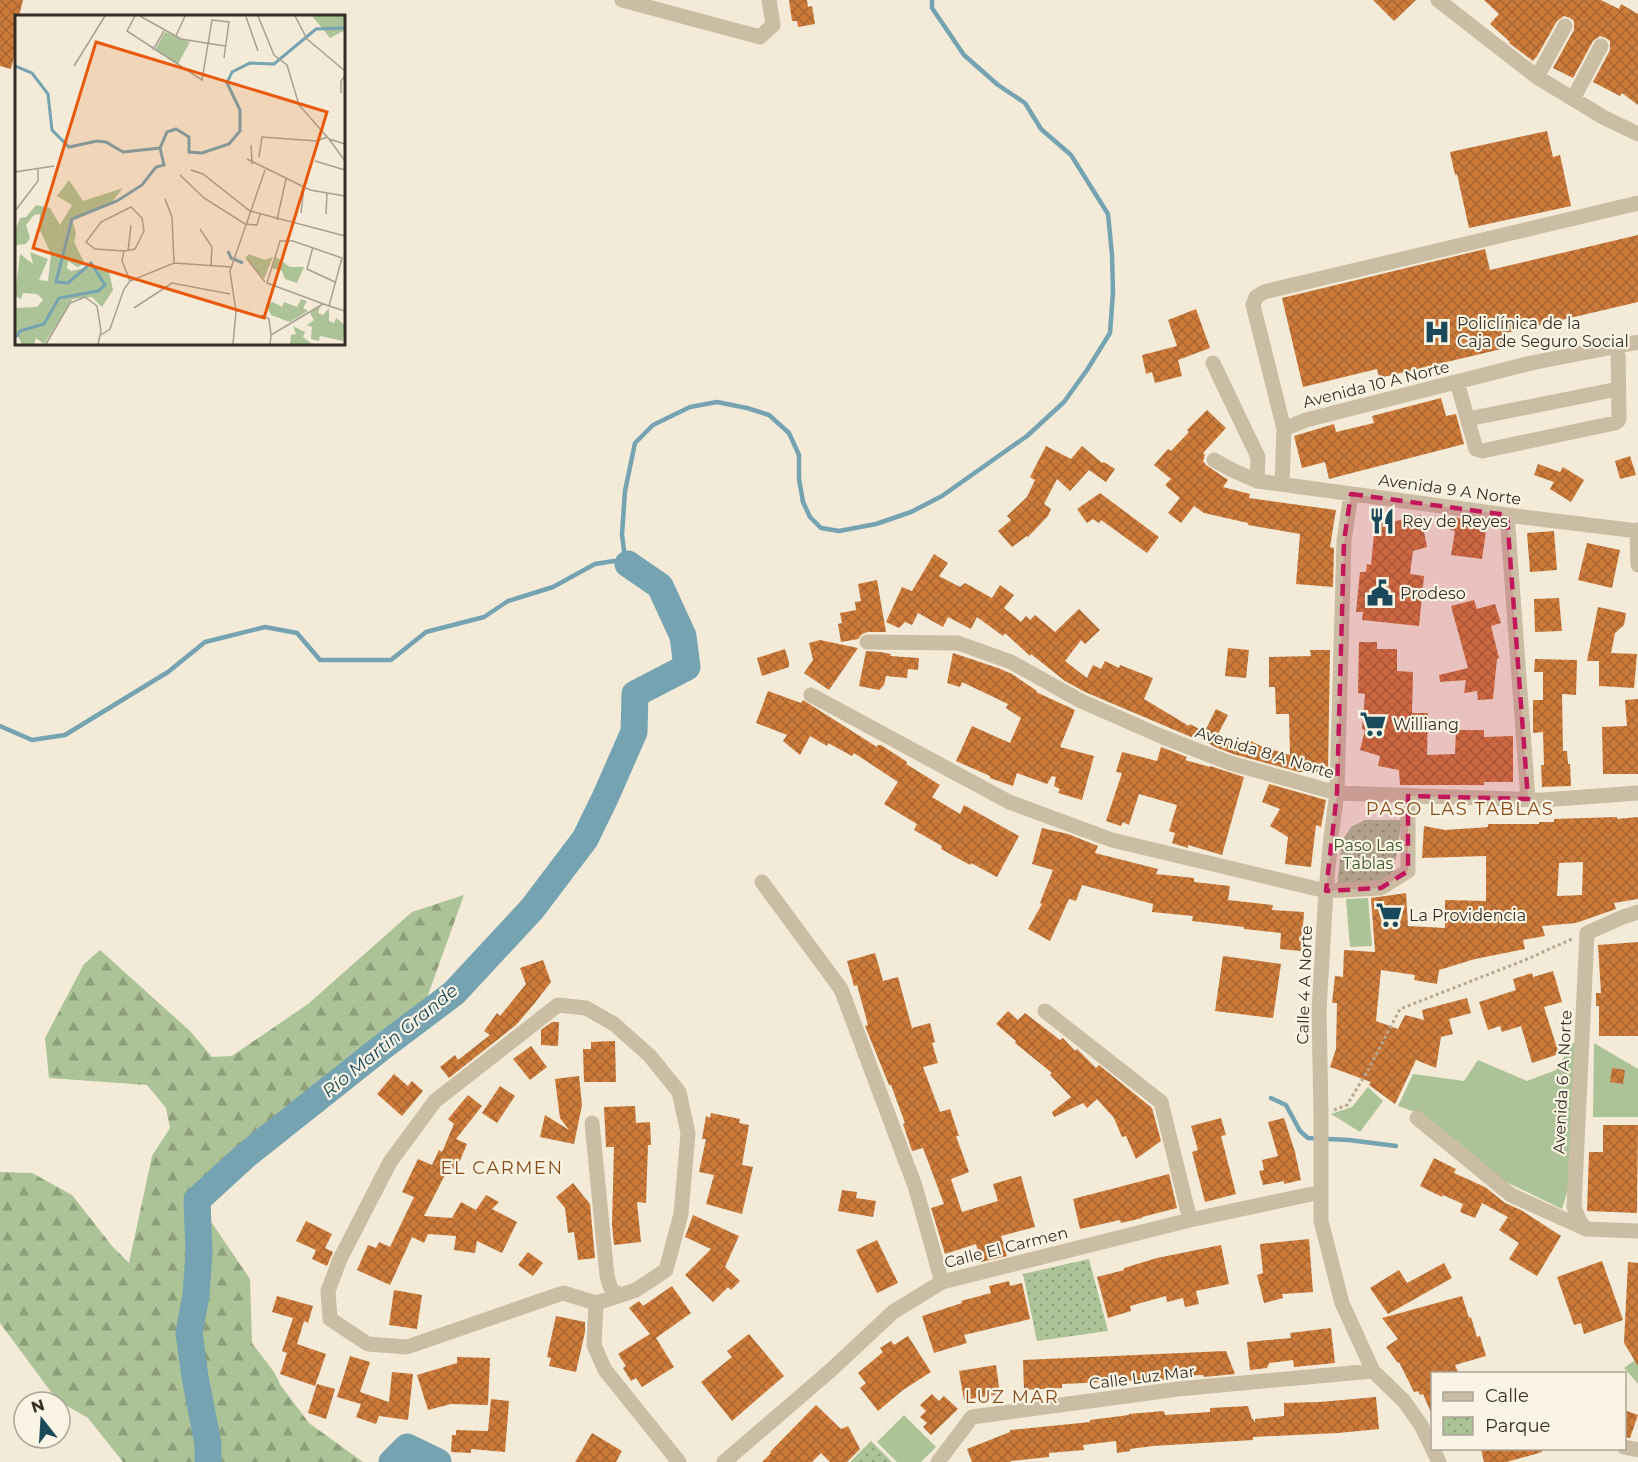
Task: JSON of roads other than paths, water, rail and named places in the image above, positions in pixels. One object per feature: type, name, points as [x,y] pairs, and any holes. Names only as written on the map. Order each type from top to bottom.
[{"type":"street","points":[[622,0],[760,37],[773,25],[769,0]]},
{"type":"street","points":[[1438,0],[1538,77],[1603,117],[1638,134]]},
{"type":"street","points":[[1538,77],[1565,26]]},
{"type":"street","points":[[1573,99],[1601,46]]},
{"type":"street","points":[[1282,484],[1284,429],[1253,305],[1256,297],[1264,292],[1638,203]]},
{"type":"street","name":"Avenida 10 A Norte","points":[[1284,429],[1306,420],[1531,363],[1638,342]]},
{"type":"street","points":[[1457,382],[1476,449],[1482,451],[1615,423],[1619,420],[1618,345]]},
{"type":"street","points":[[1213,363],[1258,457],[1257,481]]},
{"type":"street","points":[[1468,419],[1618,389]]},
{"type":"street","name":"Avenida 9 A Norte","points":[[1215,460],[1232,471],[1257,481],[1637,531]]},
{"type":"street","name":"Calle 4 A Norte","points":[[1351,494],[1344,541],[1336,793],[1326,891],[1319,1010],[1321,1221],[1342,1303],[1373,1371],[1404,1401],[1421,1425],[1431,1446]]},
{"type":"street","points":[[1507,515],[1528,799]]},
{"type":"street","points":[[1637,531],[1638,565]]},
{"type":"street","name":"Avenida 8 A Norte","points":[[867,642],[958,643],[1011,662],[1081,701],[1163,737],[1230,763],[1336,793],[1543,800],[1638,793]]},
{"type":"street","points":[[811,694],[1009,802],[1112,840],[1326,891],[1381,888],[1408,871],[1408,796]]},
{"type":"street","points":[[762,882],[841,989],[915,1186],[942,1282]]},
{"type":"street","name":"Avenida 6 A Norte","points":[[1586,1229],[1580,1222],[1575,1207],[1587,933],[1638,912]]},
{"type":"street","points":[[558,1005],[586,1008],[614,1024],[650,1056],[679,1092],[688,1133],[681,1214],[666,1270],[636,1290],[596,1303],[563,1293],[407,1347],[368,1344],[330,1319],[328,1291],[340,1259],[390,1162],[435,1101],[558,1005]]},
{"type":"street","points":[[1045,1011],[1161,1102],[1190,1220]]},
{"type":"street","points":[[1417,1118],[1511,1195],[1586,1229],[1638,1231]]},
{"type":"street","points":[[592,1123],[607,1276],[611,1289],[620,1296]]},
{"type":"street","name":"Calle El Carmen","points":[[724,1462],[831,1370],[893,1312],[942,1282],[1190,1220],[1321,1192]]},
{"type":"street","points":[[596,1303],[594,1345],[605,1370],[679,1462]]},
{"type":"street","name":"Calle Luz Mar","points":[[938,1462],[972,1417],[1178,1389],[1373,1371]]},
{"type":"waterway","points":[[0,726],[32,740],[65,735],[168,672],[205,642],[265,627],[297,633],[320,660],[391,660],[426,632],[484,617],[508,601],[553,587],[595,564],[614,561],[628,564],[622,534],[625,491],[635,443],[653,425],[690,407],[717,402],[769,415],[789,433],[799,455],[799,479],[803,502],[810,517],[821,528],[839,531],[876,524],[911,512],[942,496],[1027,436],[1064,402],[1110,333],[1113,292],[1108,214],[1071,155],[1041,129],[1025,103],[998,85],[964,55],[932,8],[932,0]]},
{"type":"waterway","name":"Río Martin Grande","points":[[208,1462],[208,1444],[189,1333],[196,1295],[199,1253],[197,1200],[245,1156],[454,993],[532,909],[585,839],[634,732],[635,694],[687,667],[683,636],[660,586],[628,564]]},
{"type":"waterway","points":[[1271,1098],[1286,1105],[1300,1131],[1308,1138],[1396,1146]]},
{"type":"waterway","name":"Río Martin Grande","points":[[392,1462],[407,1447],[438,1462]]},
{"type":"place","name":"Policlínica de la Caja de Seguro Social","points":[[1437,332]]},
{"type":"place","name":"Rey de Reyes","points":[[1382,521]]},
{"type":"place","name":"Prodeso","points":[[1380,593]]},
{"type":"place","name":"Williang","points":[[1373,724]]},
{"type":"place","name":"La Providencia","points":[[1389,915]]},
{"type":"district","name":"PASO LAS TABLAS","points":[[1460,809]]},
{"type":"district","name":"EL CARMEN","points":[[502,1168]]},
{"type":"district","name":"LUZ MAR","points":[[1012,1397]]},
{"type":"park label","name":"Paso Las Tablas","points":[[1368,854]]}]
